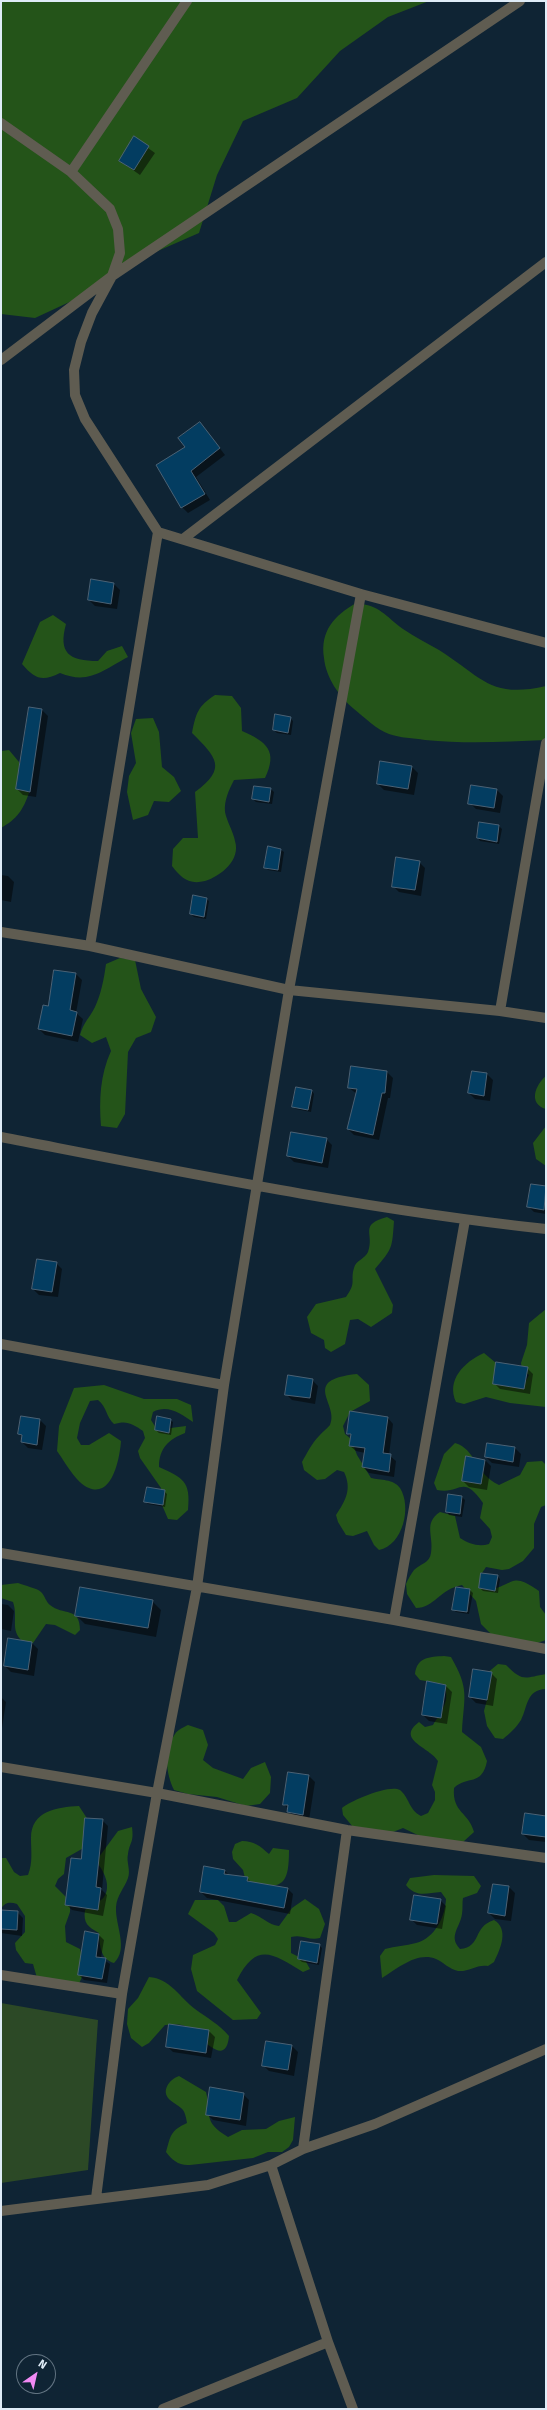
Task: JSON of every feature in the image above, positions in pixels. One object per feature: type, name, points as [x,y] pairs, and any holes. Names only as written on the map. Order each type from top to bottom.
[{"type":"street","points":[[71,172],[187,1]]},
{"type":"street","points":[[1,360],[112,276],[520,1]]},
{"type":"street","points":[[1,123],[71,172],[110,209],[118,229],[120,252],[112,276],[92,313],[81,342],[74,370],[75,395],[85,419],[158,532],[362,594],[546,643]]},
{"type":"street","points":[[183,539],[546,262]]},
{"type":"street","points":[[90,946],[158,532]]},
{"type":"street","points":[[96,2198],[122,1994],[157,1793],[197,1587],[224,1385],[289,990],[362,594]]},
{"type":"street","points":[[500,1011],[546,743]]},
{"type":"street","points":[[1,932],[90,946],[289,990],[500,1011],[546,1018]]},
{"type":"street","points":[[1,1137],[257,1187],[465,1220],[546,1229]]},
{"type":"street","points":[[394,1620],[465,1220]]},
{"type":"street","points":[[1,1344],[224,1385]]},
{"type":"street","points":[[1,1553],[394,1620],[546,1649]]},
{"type":"street","points":[[1,1766],[157,1793],[347,1830],[546,1858]]},
{"type":"street","points":[[303,2149],[347,1830]]},
{"type":"street","points":[[1,1975],[122,1994]]},
{"type":"street","points":[[1,2211],[208,2185],[272,2165],[303,2149],[375,2124],[546,2049]]},
{"type":"street","points":[[272,2165],[328,2342],[353,2409]]},
{"type":"street","points":[[163,2409],[328,2342]]},
{"type":"green space","points":[[1,1],[429,1],[388,17],[340,51],[297,98],[243,121],[217,175],[199,233],[144,257],[91,292],[35,318],[1,314]]},
{"type":"green space","points":[[356,603],[371,606],[377,609],[403,629],[439,650],[488,683],[512,690],[546,686],[546,740],[455,742],[425,740],[389,734],[375,726],[354,709],[338,692],[327,673],[325,665],[323,648],[324,640],[330,625],[341,613]]},
{"type":"green space","points":[[53,615],[66,624],[64,634],[65,648],[73,657],[88,661],[98,661],[107,651],[122,646],[128,657],[103,671],[88,677],[70,676],[60,673],[48,678],[39,678],[35,676],[22,664],[40,622]]},
{"type":"green space","points":[[215,695],[232,696],[241,708],[242,731],[258,739],[268,748],[270,761],[269,769],[265,778],[234,780],[229,791],[225,803],[225,812],[234,837],[236,848],[232,861],[223,871],[211,879],[194,882],[186,880],[172,866],[173,849],[183,838],[198,838],[195,792],[212,776],[215,769],[215,762],[207,749],[192,733],[195,720],[201,707]]},
{"type":"green space","points":[[153,718],[159,732],[162,767],[174,777],[181,791],[169,802],[154,801],[148,815],[133,820],[127,792],[129,776],[136,763],[131,733],[136,719]]},
{"type":"green space","points":[[9,750],[19,762],[19,780],[29,793],[19,814],[1,828],[1,751]]},
{"type":"green space","points":[[120,958],[135,960],[141,989],[156,1017],[151,1032],[136,1038],[128,1052],[125,1114],[117,1128],[101,1126],[100,1107],[102,1078],[111,1051],[106,1037],[92,1043],[80,1035],[83,1026],[97,1002],[106,964]]},
{"type":"green space","points":[[546,1076],[546,1109],[540,1107],[537,1103],[535,1094],[539,1084]]},
{"type":"green space","points":[[546,1126],[546,1166],[536,1159],[533,1143]]},
{"type":"green space","points":[[387,1217],[394,1221],[392,1243],[388,1252],[375,1269],[393,1305],[392,1313],[371,1327],[358,1319],[350,1320],[345,1344],[331,1352],[325,1348],[324,1340],[311,1333],[307,1317],[316,1304],[346,1297],[352,1285],[355,1265],[368,1252],[370,1245],[370,1227],[378,1220]]},
{"type":"green space","points":[[546,1309],[546,1407],[510,1403],[486,1397],[464,1404],[456,1402],[453,1386],[455,1379],[470,1361],[484,1353],[496,1363],[517,1386],[525,1383],[529,1375],[522,1370],[521,1363],[527,1345],[529,1323]]},
{"type":"green space","points":[[357,1374],[369,1385],[370,1401],[350,1412],[343,1426],[345,1434],[351,1439],[357,1455],[371,1478],[391,1481],[400,1488],[404,1496],[405,1515],[399,1533],[394,1541],[387,1547],[379,1550],[374,1545],[367,1531],[353,1536],[346,1535],[338,1522],[336,1515],[343,1504],[348,1489],[344,1472],[337,1470],[325,1479],[317,1480],[304,1470],[302,1462],[314,1442],[330,1425],[332,1417],[326,1394],[326,1387],[330,1382],[340,1377]]},
{"type":"green space","points":[[104,1385],[144,1399],[177,1399],[191,1405],[193,1422],[174,1411],[164,1409],[153,1412],[151,1420],[156,1428],[163,1429],[186,1426],[185,1433],[174,1438],[166,1445],[159,1460],[159,1467],[180,1478],[184,1482],[188,1493],[188,1510],[177,1520],[168,1519],[162,1505],[161,1488],[140,1458],[138,1451],[145,1438],[143,1431],[130,1423],[123,1422],[114,1424],[98,1400],[90,1401],[80,1423],[77,1438],[81,1445],[89,1445],[109,1433],[121,1441],[117,1465],[114,1474],[109,1481],[104,1487],[97,1489],[89,1488],[75,1477],[57,1451],[59,1426],[74,1388]]},
{"type":"green space","points":[[455,1443],[462,1446],[472,1456],[485,1475],[499,1485],[520,1475],[527,1462],[542,1461],[546,1465],[546,1505],[541,1507],[534,1524],[534,1548],[523,1561],[509,1569],[502,1570],[486,1567],[482,1573],[488,1590],[513,1581],[518,1581],[530,1585],[539,1591],[540,1607],[546,1615],[546,1640],[537,1643],[499,1642],[481,1624],[476,1601],[462,1585],[448,1590],[428,1605],[416,1608],[407,1594],[406,1584],[414,1570],[429,1559],[432,1547],[430,1525],[435,1516],[440,1512],[455,1516],[460,1538],[467,1542],[485,1545],[489,1544],[492,1537],[490,1529],[480,1518],[483,1503],[476,1494],[466,1487],[445,1491],[437,1490],[434,1483],[444,1454]]},
{"type":"green space","points":[[18,1583],[39,1591],[49,1604],[55,1608],[74,1614],[79,1622],[80,1630],[75,1635],[55,1625],[46,1624],[33,1643],[26,1644],[17,1635],[15,1625],[15,1608],[13,1602],[1,1598],[1,1585]]},
{"type":"green space","points":[[444,1656],[451,1657],[457,1668],[463,1686],[464,1701],[462,1732],[481,1747],[487,1761],[485,1769],[478,1778],[459,1784],[454,1788],[454,1796],[458,1808],[472,1825],[474,1832],[463,1842],[424,1838],[403,1828],[388,1834],[353,1827],[343,1815],[342,1808],[353,1801],[379,1791],[387,1789],[400,1790],[411,1807],[421,1816],[428,1813],[435,1800],[435,1792],[432,1785],[438,1761],[434,1756],[412,1739],[411,1734],[413,1728],[419,1722],[425,1727],[433,1725],[446,1700],[443,1684],[420,1680],[415,1674],[416,1668],[421,1661],[425,1659]]},
{"type":"green space","points":[[498,1664],[506,1665],[516,1674],[524,1677],[533,1677],[546,1674],[546,1689],[539,1690],[531,1696],[521,1720],[503,1739],[495,1738],[487,1726],[484,1711],[488,1696],[486,1674]]},
{"type":"green space","points":[[188,1725],[203,1730],[208,1745],[203,1760],[213,1768],[243,1779],[251,1768],[265,1762],[271,1777],[270,1793],[260,1804],[246,1806],[217,1797],[188,1794],[174,1790],[169,1776],[167,1755],[171,1741],[176,1733]]},
{"type":"green space","points":[[79,1806],[90,1823],[87,1846],[66,1858],[64,1874],[58,1879],[55,1886],[66,1897],[70,1904],[70,1912],[65,1926],[66,1942],[80,1949],[83,1973],[77,1986],[37,1978],[33,1964],[25,1963],[16,1950],[15,1943],[25,1932],[25,1916],[17,1904],[8,1903],[1,1909],[1,1858],[6,1858],[14,1872],[20,1876],[28,1875],[31,1861],[32,1829],[35,1822],[40,1816],[54,1809]]},
{"type":"green space","points":[[132,1827],[132,1839],[128,1857],[129,1875],[116,1907],[121,1944],[118,1957],[114,1963],[109,1961],[103,1955],[100,1947],[99,1933],[87,1924],[85,1910],[104,1897],[107,1888],[106,1878],[96,1861],[118,1831]]},
{"type":"green space","points":[[242,1841],[257,1844],[269,1854],[273,1848],[289,1850],[289,1863],[285,1879],[281,1883],[275,1885],[247,1886],[243,1870],[233,1859],[232,1852],[235,1844]]},
{"type":"green space","points":[[434,1875],[474,1876],[481,1886],[477,1893],[463,1898],[462,1914],[455,1940],[460,1949],[472,1945],[482,1927],[494,1920],[501,1928],[502,1939],[494,1962],[488,1966],[480,1966],[458,1971],[436,1959],[422,1957],[408,1962],[382,1978],[380,1956],[385,1949],[412,1944],[423,1940],[429,1937],[438,1926],[444,1913],[446,1899],[441,1892],[422,1894],[414,1892],[406,1885],[410,1878]]},
{"type":"green space","points":[[305,1899],[319,1909],[325,1924],[320,1938],[313,1939],[299,1936],[291,1937],[291,1953],[305,1960],[310,1969],[303,1972],[274,1956],[259,1956],[252,1960],[244,1968],[237,1980],[261,2013],[257,2019],[233,2020],[197,1991],[191,1969],[193,1955],[215,1945],[218,1939],[214,1933],[188,1914],[195,1900],[218,1900],[224,1906],[229,1922],[236,1922],[251,1913],[279,1926],[292,1908]]},
{"type":"green space","points":[[149,1977],[156,1978],[169,1985],[190,2005],[221,2028],[229,2036],[227,2046],[223,2050],[217,2050],[204,2042],[187,2027],[179,2025],[165,2025],[149,2043],[142,2047],[131,2038],[127,2024],[128,2009],[138,1998]]},
{"type":"green space","points":[[1,2003],[98,2020],[88,2170],[1,2183]]},
{"type":"green space","points":[[179,2076],[206,2092],[211,2122],[214,2127],[228,2137],[242,2130],[266,2129],[279,2121],[295,2117],[293,2140],[289,2147],[282,2152],[268,2152],[253,2158],[190,2165],[182,2165],[176,2162],[166,2152],[169,2141],[174,2131],[187,2123],[186,2116],[180,2107],[167,2097],[166,2089],[172,2080]]},
{"type":"building","points":[[134,136],[149,146],[134,170],[119,161]]},
{"type":"building","points":[[200,422],[220,448],[191,471],[205,494],[181,508],[156,465],[185,447],[178,438]]},
{"type":"building","points":[[91,579],[114,583],[111,604],[88,600]]},
{"type":"building","points":[[29,707],[42,709],[30,792],[16,789]]},
{"type":"building","points":[[275,714],[291,717],[288,733],[273,730]]},
{"type":"building","points":[[380,761],[412,766],[408,789],[377,784]]},
{"type":"building","points":[[471,785],[497,789],[494,808],[468,804]]},
{"type":"building","points":[[254,786],[271,788],[269,802],[252,799]]},
{"type":"building","points":[[479,822],[499,825],[497,842],[477,838]]},
{"type":"building","points":[[268,846],[281,849],[278,870],[264,868]]},
{"type":"building","points":[[396,857],[420,861],[415,890],[392,887]]},
{"type":"building","points":[[193,895],[207,898],[204,917],[190,914]]},
{"type":"building","points":[[54,970],[76,973],[70,1010],[77,1012],[72,1036],[38,1029],[43,1005],[48,1006]]},
{"type":"building","points":[[351,1066],[387,1071],[385,1093],[382,1093],[373,1135],[347,1129],[357,1089],[348,1088]]},
{"type":"building","points":[[472,1071],[487,1073],[484,1096],[468,1093]]},
{"type":"building","points":[[296,1087],[312,1090],[308,1110],[292,1107]]},
{"type":"building","points":[[291,1132],[327,1138],[322,1163],[287,1156]]},
{"type":"building","points":[[531,1184],[546,1186],[544,1210],[527,1207]]},
{"type":"building","points":[[37,1259],[57,1262],[52,1292],[32,1289]]},
{"type":"building","points":[[496,1362],[528,1367],[524,1389],[493,1384]]},
{"type":"building","points":[[288,1375],[313,1379],[310,1398],[285,1395]]},
{"type":"building","points":[[350,1411],[388,1417],[383,1453],[391,1454],[389,1472],[362,1467],[365,1448],[349,1446],[351,1434],[347,1434]]},
{"type":"building","points":[[21,1416],[40,1419],[37,1445],[21,1442],[22,1435],[18,1434]]},
{"type":"building","points":[[157,1416],[171,1419],[169,1433],[155,1430]]},
{"type":"building","points":[[487,1443],[515,1447],[513,1462],[485,1457]]},
{"type":"building","points":[[466,1456],[485,1460],[481,1484],[462,1481]]},
{"type":"building","points":[[147,1487],[165,1490],[163,1505],[144,1502]]},
{"type":"building","points":[[448,1494],[462,1496],[460,1514],[446,1512]]},
{"type":"building","points":[[481,1573],[498,1575],[495,1591],[479,1588]]},
{"type":"building","points":[[80,1587],[153,1600],[148,1628],[75,1616]]},
{"type":"building","points":[[456,1587],[470,1589],[467,1612],[452,1610]]},
{"type":"building","points":[[8,1638],[32,1642],[28,1670],[4,1666]]},
{"type":"building","points":[[473,1669],[492,1672],[487,1700],[469,1697]]},
{"type":"building","points":[[427,1681],[446,1685],[441,1718],[422,1715]]},
{"type":"building","points":[[288,1772],[309,1775],[303,1815],[287,1812],[288,1805],[283,1805]]},
{"type":"building","points":[[525,1813],[546,1816],[546,1837],[522,1834]]},
{"type":"building","points":[[85,1818],[103,1819],[96,1887],[101,1888],[98,1910],[65,1905],[71,1858],[81,1859]]},
{"type":"building","points":[[204,1866],[225,1870],[224,1874],[248,1877],[247,1881],[288,1888],[284,1908],[200,1892]]},
{"type":"building","points":[[493,1884],[509,1886],[505,1916],[488,1913]]},
{"type":"building","points":[[414,1895],[441,1899],[437,1924],[410,1920]]},
{"type":"building","points":[[1,1910],[18,1911],[17,1930],[1,1929]]},
{"type":"building","points":[[85,1931],[99,1934],[96,1957],[106,1958],[102,1979],[78,1975]]},
{"type":"building","points":[[301,1941],[320,1944],[317,1963],[298,1959]]},
{"type":"building","points":[[169,2024],[209,2030],[206,2053],[166,2047]]},
{"type":"building","points":[[266,2041],[292,2045],[288,2070],[262,2066]]},
{"type":"building","points":[[210,2087],[244,2093],[240,2120],[206,2115]]}]
